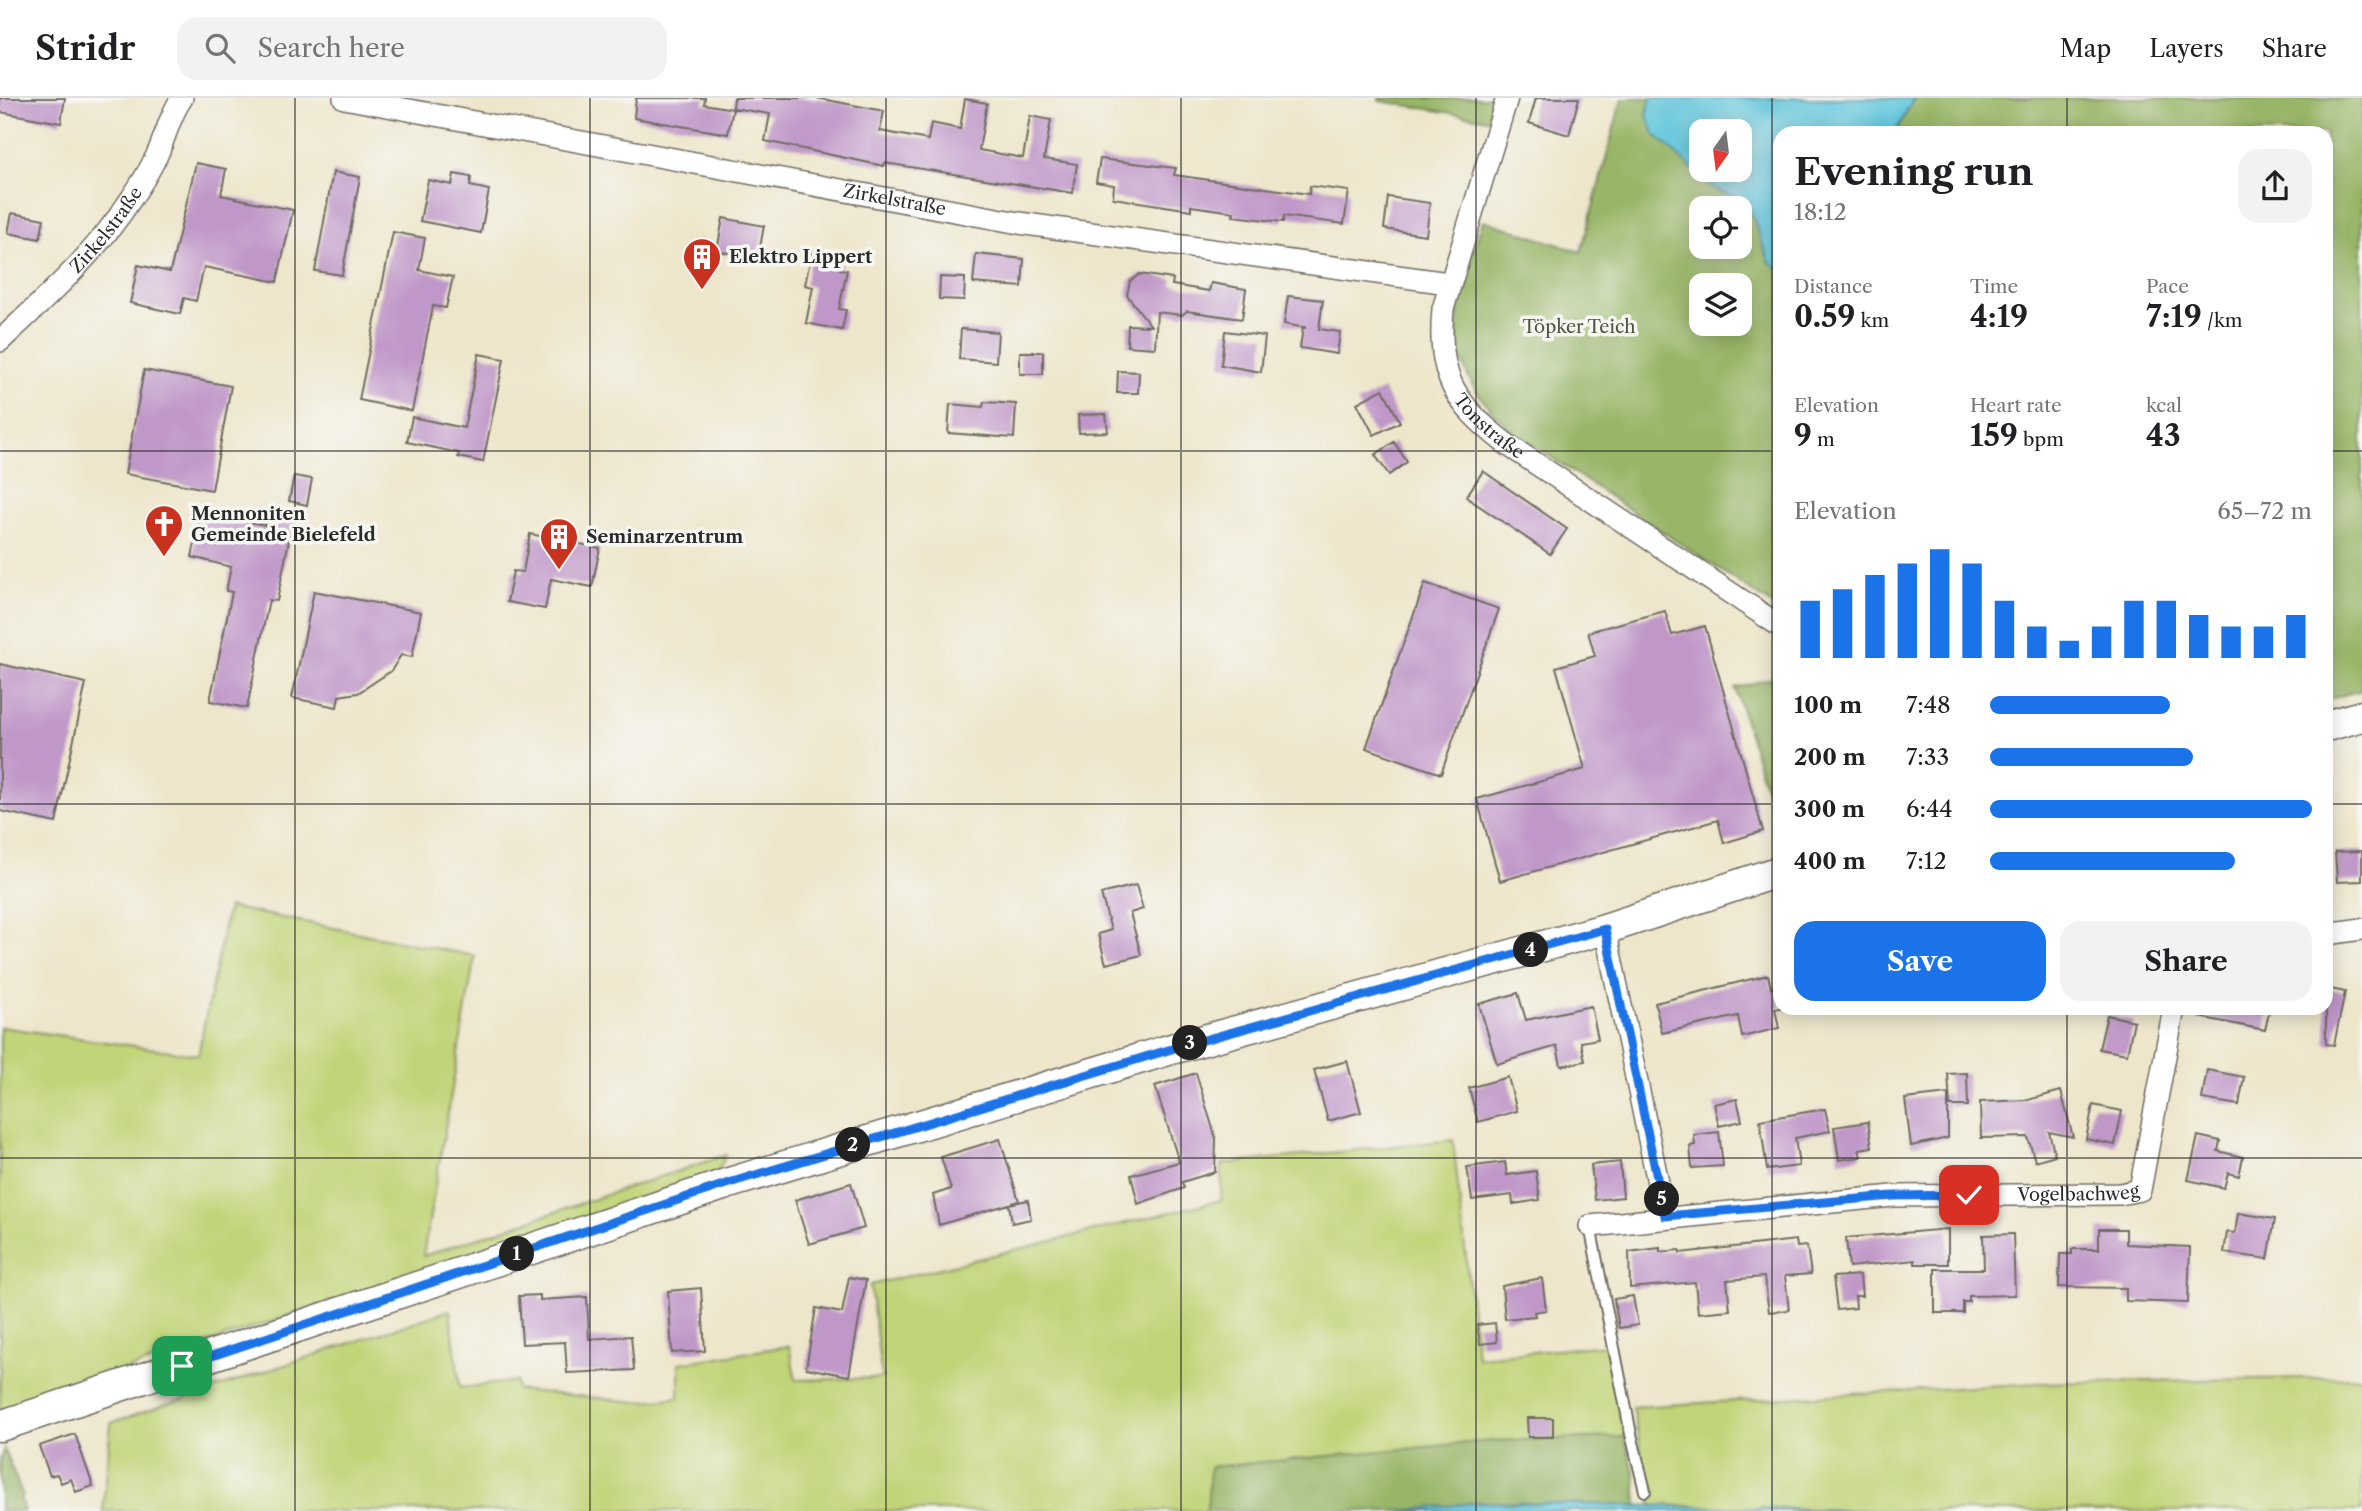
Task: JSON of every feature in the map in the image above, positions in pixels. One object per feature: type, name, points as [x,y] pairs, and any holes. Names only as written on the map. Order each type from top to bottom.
[{"type":"main road","points":[[2333,724],[2362,716]]},
{"type":"main road","points":[[0,1426],[729,1183],[1175,1048],[1605,929],[1773,873]]},
{"type":"street","name":"Zirkelstraße","points":[[0,341],[59,286],[105,235],[156,156],[173,110],[182,98]]},
{"type":"street","name":"Zirkelstraße","points":[[344,98],[1019,223],[1448,283]]},
{"type":"street","name":"Tonstraße","points":[[1507,98],[1482,188],[1448,283],[1441,333],[1444,360],[1458,399],[1475,420],[1773,621]]},
{"type":"street","points":[[1605,929],[1665,1216]]},
{"type":"street","points":[[2333,933],[2362,929]]},
{"type":"street","name":"Vogelbachweg","points":[[1590,1226],[1665,1216],[1893,1196],[2120,1194],[2140,1190],[2173,1015]]},
{"type":"lane","points":[[1590,1226],[1630,1434],[1645,1491]]},
{"type":"green space","points":[[1379,98],[1493,98],[1488,119],[1379,101]]},
{"type":"green space","name":"Töpker Teich","points":[[1622,98],[1651,98],[1647,115],[1689,161],[1689,182],[1709,182],[1716,190],[1733,196],[1689,196],[1689,259],[1752,259],[1752,215],[1769,261],[1773,264],[1773,605],[1516,434],[1490,408],[1472,384],[1462,360],[1457,335],[1458,310],[1483,220],[1581,252]]},
{"type":"green space","points":[[1914,98],[2362,98],[2362,690],[2333,698],[2333,126],[1899,126]]},
{"type":"green space","points":[[1773,678],[1773,813],[1735,688]]},
{"type":"green space","points":[[228,907],[475,956],[423,1256],[726,1155],[717,1173],[0,1412],[0,1027],[198,1055]]},
{"type":"green space","points":[[1453,1140],[1477,1357],[1606,1345],[1625,1437],[1490,1441],[1211,1467],[1207,1511],[103,1511],[111,1423],[450,1310],[460,1388],[516,1381],[517,1390],[638,1402],[679,1397],[679,1363],[789,1346],[796,1380],[882,1378],[870,1285],[1221,1200],[1222,1164]]},
{"type":"green space","points":[[2362,1377],[2362,1511],[1887,1511],[1652,1505],[1632,1407],[2038,1383]]},
{"type":"green space","points":[[1625,1437],[1635,1475],[1637,1505],[1483,1502],[1399,1511],[1207,1511],[1210,1467],[1490,1441]]},
{"type":"green space","points":[[4,1449],[23,1496],[20,1499],[24,1511],[0,1511],[0,1459]]},
{"type":"water","points":[[1651,98],[1914,98],[1899,126],[1773,126],[1773,264],[1769,261],[1752,215],[1752,196],[1733,196],[1716,190],[1707,182],[1752,182],[1752,119],[1689,119],[1689,166],[1654,134],[1647,115]]},
{"type":"water","points":[[1483,1502],[1887,1511],[1399,1511]]},
{"type":"building","points":[[0,98],[65,98],[61,123],[0,112]]},
{"type":"building","points":[[636,98],[705,98],[704,104],[733,109],[728,134],[634,118]]},
{"type":"building","points":[[734,98],[817,98],[884,111],[880,131],[928,140],[931,123],[960,129],[965,99],[987,103],[979,150],[1023,158],[1030,116],[1051,120],[1044,159],[1077,164],[1073,193],[885,163],[884,166],[765,141],[770,114],[733,108]]},
{"type":"building","points":[[1536,98],[1579,98],[1569,135],[1529,123]]},
{"type":"building","points":[[1100,159],[1176,168],[1174,175],[1309,194],[1310,186],[1349,191],[1344,224],[1284,216],[1283,222],[1233,216],[1234,212],[1191,206],[1191,210],[1113,198],[1114,185],[1096,182]]},
{"type":"building","points":[[196,163],[226,169],[221,195],[293,210],[277,282],[204,267],[196,301],[184,298],[180,314],[130,303],[138,265],[170,272]]},
{"type":"building","points":[[333,172],[360,177],[342,275],[315,271]]},
{"type":"building","points":[[454,174],[471,177],[470,186],[489,190],[481,233],[420,221],[428,180],[452,185]]},
{"type":"building","points":[[1388,197],[1430,203],[1426,235],[1384,229]]},
{"type":"building","points":[[12,213],[44,219],[40,239],[8,233]]},
{"type":"building","points":[[723,218],[764,226],[758,258],[717,251]]},
{"type":"building","points":[[393,232],[425,238],[419,270],[453,277],[446,308],[433,306],[412,411],[359,400]]},
{"type":"building","points":[[812,250],[842,256],[840,269],[847,270],[839,309],[846,310],[842,330],[806,323],[813,287],[805,285]]},
{"type":"building","points":[[976,254],[1024,259],[1022,287],[973,283]]},
{"type":"building","points":[[1140,274],[1173,279],[1172,285],[1209,291],[1211,283],[1246,289],[1242,319],[1187,311],[1182,315],[1157,312],[1155,348],[1127,346],[1128,325],[1151,326],[1127,295],[1130,281]]},
{"type":"building","points":[[940,277],[965,278],[964,300],[939,299]]},
{"type":"building","points":[[1288,296],[1323,300],[1319,329],[1340,332],[1337,354],[1300,348],[1303,327],[1284,324]]},
{"type":"building","points":[[961,329],[998,332],[996,362],[959,359]]},
{"type":"building","points":[[1225,331],[1265,336],[1261,372],[1221,365]]},
{"type":"building","points":[[1020,352],[1043,352],[1043,374],[1020,374]]},
{"type":"building","points":[[479,354],[504,359],[483,462],[458,457],[459,453],[407,442],[412,417],[464,428]]},
{"type":"building","points":[[144,370],[231,386],[212,490],[125,474]]},
{"type":"building","points":[[1118,371],[1139,372],[1138,393],[1117,393]]},
{"type":"building","points":[[1383,389],[1400,422],[1374,435],[1357,403]]},
{"type":"building","points":[[984,402],[1016,404],[1014,438],[948,433],[950,404],[983,407]]},
{"type":"building","points":[[1106,414],[1108,432],[1079,433],[1078,415]]},
{"type":"building","points":[[1394,442],[1407,462],[1389,475],[1375,455]]},
{"type":"building","points":[[1483,471],[1567,529],[1550,554],[1466,497]]},
{"type":"building","points":[[294,476],[312,479],[307,505],[289,501]]},
{"type":"building","points":[[201,513],[265,525],[267,515],[293,520],[277,601],[269,600],[247,708],[210,701],[232,592],[226,591],[231,567],[192,557]]},
{"type":"building","name":"Seminarzentrum","points":[[530,534],[600,548],[592,587],[551,579],[545,609],[507,602],[513,571],[523,572]]},
{"type":"building","points":[[1425,583],[1499,609],[1441,774],[1366,748]]},
{"type":"building","points":[[314,591],[421,612],[412,657],[401,655],[391,671],[358,693],[339,696],[337,707],[292,698]]},
{"type":"building","points":[[1665,611],[1672,635],[1705,626],[1763,831],[1724,843],[1718,820],[1500,881],[1477,799],[1585,769],[1556,667],[1595,656],[1588,632]]},
{"type":"building","points":[[0,664],[86,683],[56,823],[0,811]]},
{"type":"building","points":[[2362,851],[2362,881],[2337,882],[2335,852]]},
{"type":"building","points":[[1136,885],[1143,909],[1130,913],[1141,955],[1106,964],[1098,934],[1111,930],[1101,894]]},
{"type":"building","points":[[1768,975],[1773,988],[1773,1015],[1776,1015],[1779,1028],[1742,1037],[1738,1016],[1662,1033],[1655,1003]]},
{"type":"building","points":[[2333,989],[2345,992],[2334,1045],[2326,1044],[2326,1015],[2333,1015]]},
{"type":"building","points":[[1518,993],[1526,1020],[1591,1006],[1598,1039],[1581,1042],[1585,1061],[1561,1066],[1557,1046],[1497,1064],[1479,1004]]},
{"type":"building","points":[[2107,1015],[2134,1021],[2127,1054],[2099,1049]]},
{"type":"building","points":[[2199,1015],[2268,1015],[2265,1030]]},
{"type":"building","points":[[1347,1061],[1361,1112],[1328,1121],[1314,1070]]},
{"type":"building","points":[[2207,1070],[2244,1077],[2239,1105],[2202,1099]]},
{"type":"building","points":[[1196,1073],[1216,1139],[1215,1172],[1182,1182],[1184,1188],[1138,1204],[1131,1175],[1179,1162],[1155,1086]]},
{"type":"building","points":[[1967,1073],[1968,1106],[1950,1106],[1948,1074]]},
{"type":"building","points":[[1508,1077],[1517,1111],[1478,1122],[1469,1088]]},
{"type":"building","points":[[2061,1091],[2073,1137],[2049,1132],[2055,1155],[2035,1161],[2028,1137],[1981,1138],[1980,1102],[2028,1100]]},
{"type":"building","points":[[1948,1094],[1948,1138],[1911,1146],[1905,1099]]},
{"type":"building","points":[[1737,1099],[1742,1121],[1719,1126],[1714,1104]]},
{"type":"building","points":[[2093,1105],[2122,1111],[2115,1145],[2086,1139]]},
{"type":"building","points":[[1825,1109],[1830,1131],[1795,1138],[1799,1166],[1767,1170],[1760,1120]]},
{"type":"building","points":[[1868,1122],[1872,1147],[1859,1149],[1861,1157],[1839,1160],[1834,1127]]},
{"type":"building","points":[[1719,1132],[1723,1166],[1692,1168],[1690,1146],[1695,1145],[1694,1135]]},
{"type":"building","points":[[2198,1136],[2220,1141],[2218,1151],[2243,1157],[2239,1176],[2228,1173],[2224,1188],[2188,1180]]},
{"type":"building","points":[[1000,1139],[1019,1201],[939,1225],[933,1195],[951,1189],[941,1157]]},
{"type":"building","points":[[1505,1162],[1507,1175],[1536,1171],[1540,1200],[1513,1204],[1512,1195],[1472,1200],[1467,1167]]},
{"type":"building","points":[[1620,1162],[1623,1197],[1595,1200],[1591,1165]]},
{"type":"building","points":[[851,1183],[864,1228],[809,1244],[795,1200]]},
{"type":"building","points":[[1028,1200],[1031,1219],[1012,1223],[1009,1204]]},
{"type":"building","points":[[2238,1213],[2275,1219],[2268,1259],[2224,1253],[2227,1232],[2235,1233]]},
{"type":"building","points":[[1948,1229],[1948,1264],[1915,1264],[1915,1260],[1849,1267],[1846,1238]]},
{"type":"building","points":[[2099,1229],[2126,1229],[2126,1244],[2190,1247],[2188,1303],[2126,1301],[2126,1288],[2059,1287],[2060,1254],[2072,1254],[2072,1249],[2099,1249]]},
{"type":"building","points":[[2013,1234],[2015,1295],[1969,1296],[1969,1302],[1963,1302],[1963,1313],[1935,1313],[1935,1269],[1984,1269],[1983,1235]]},
{"type":"building","points":[[1796,1240],[1797,1247],[1807,1246],[1811,1274],[1785,1276],[1789,1310],[1769,1312],[1764,1277],[1727,1280],[1730,1310],[1698,1313],[1695,1282],[1630,1288],[1629,1252],[1660,1248],[1660,1252],[1680,1250],[1680,1253]]},
{"type":"building","points":[[1860,1275],[1862,1296],[1855,1296],[1856,1308],[1837,1310],[1833,1277]]},
{"type":"building","points":[[849,1277],[866,1280],[849,1376],[806,1368],[816,1308],[842,1313]]},
{"type":"building","points":[[1542,1278],[1546,1310],[1534,1312],[1535,1316],[1505,1319],[1502,1286]]},
{"type":"building","points":[[701,1288],[705,1351],[672,1353],[668,1291]]},
{"type":"building","points":[[540,1295],[540,1300],[587,1297],[589,1339],[631,1336],[634,1370],[567,1373],[565,1342],[522,1344],[519,1296]]},
{"type":"building","points":[[1633,1296],[1638,1325],[1619,1328],[1614,1299]]},
{"type":"building","points":[[1495,1323],[1497,1342],[1480,1344],[1477,1325]]},
{"type":"building","points":[[1527,1418],[1553,1418],[1553,1437],[1528,1437]]},
{"type":"building","points":[[75,1434],[93,1486],[76,1492],[71,1479],[61,1483],[57,1474],[50,1476],[39,1446]]},
{"type":"place","name":"Elektro Lippert","points":[[702,291]]},
{"type":"place","name":"Mennoniten Gemeinde Bielefeld","points":[[164,558]]},
{"type":"place","name":"Seminarzentrum","points":[[559,571]]},
{"type":"route","points":[[182,1366],[729,1183],[1175,1048],[1605,929],[1665,1216],[1893,1196],[1969,1195]]}]
